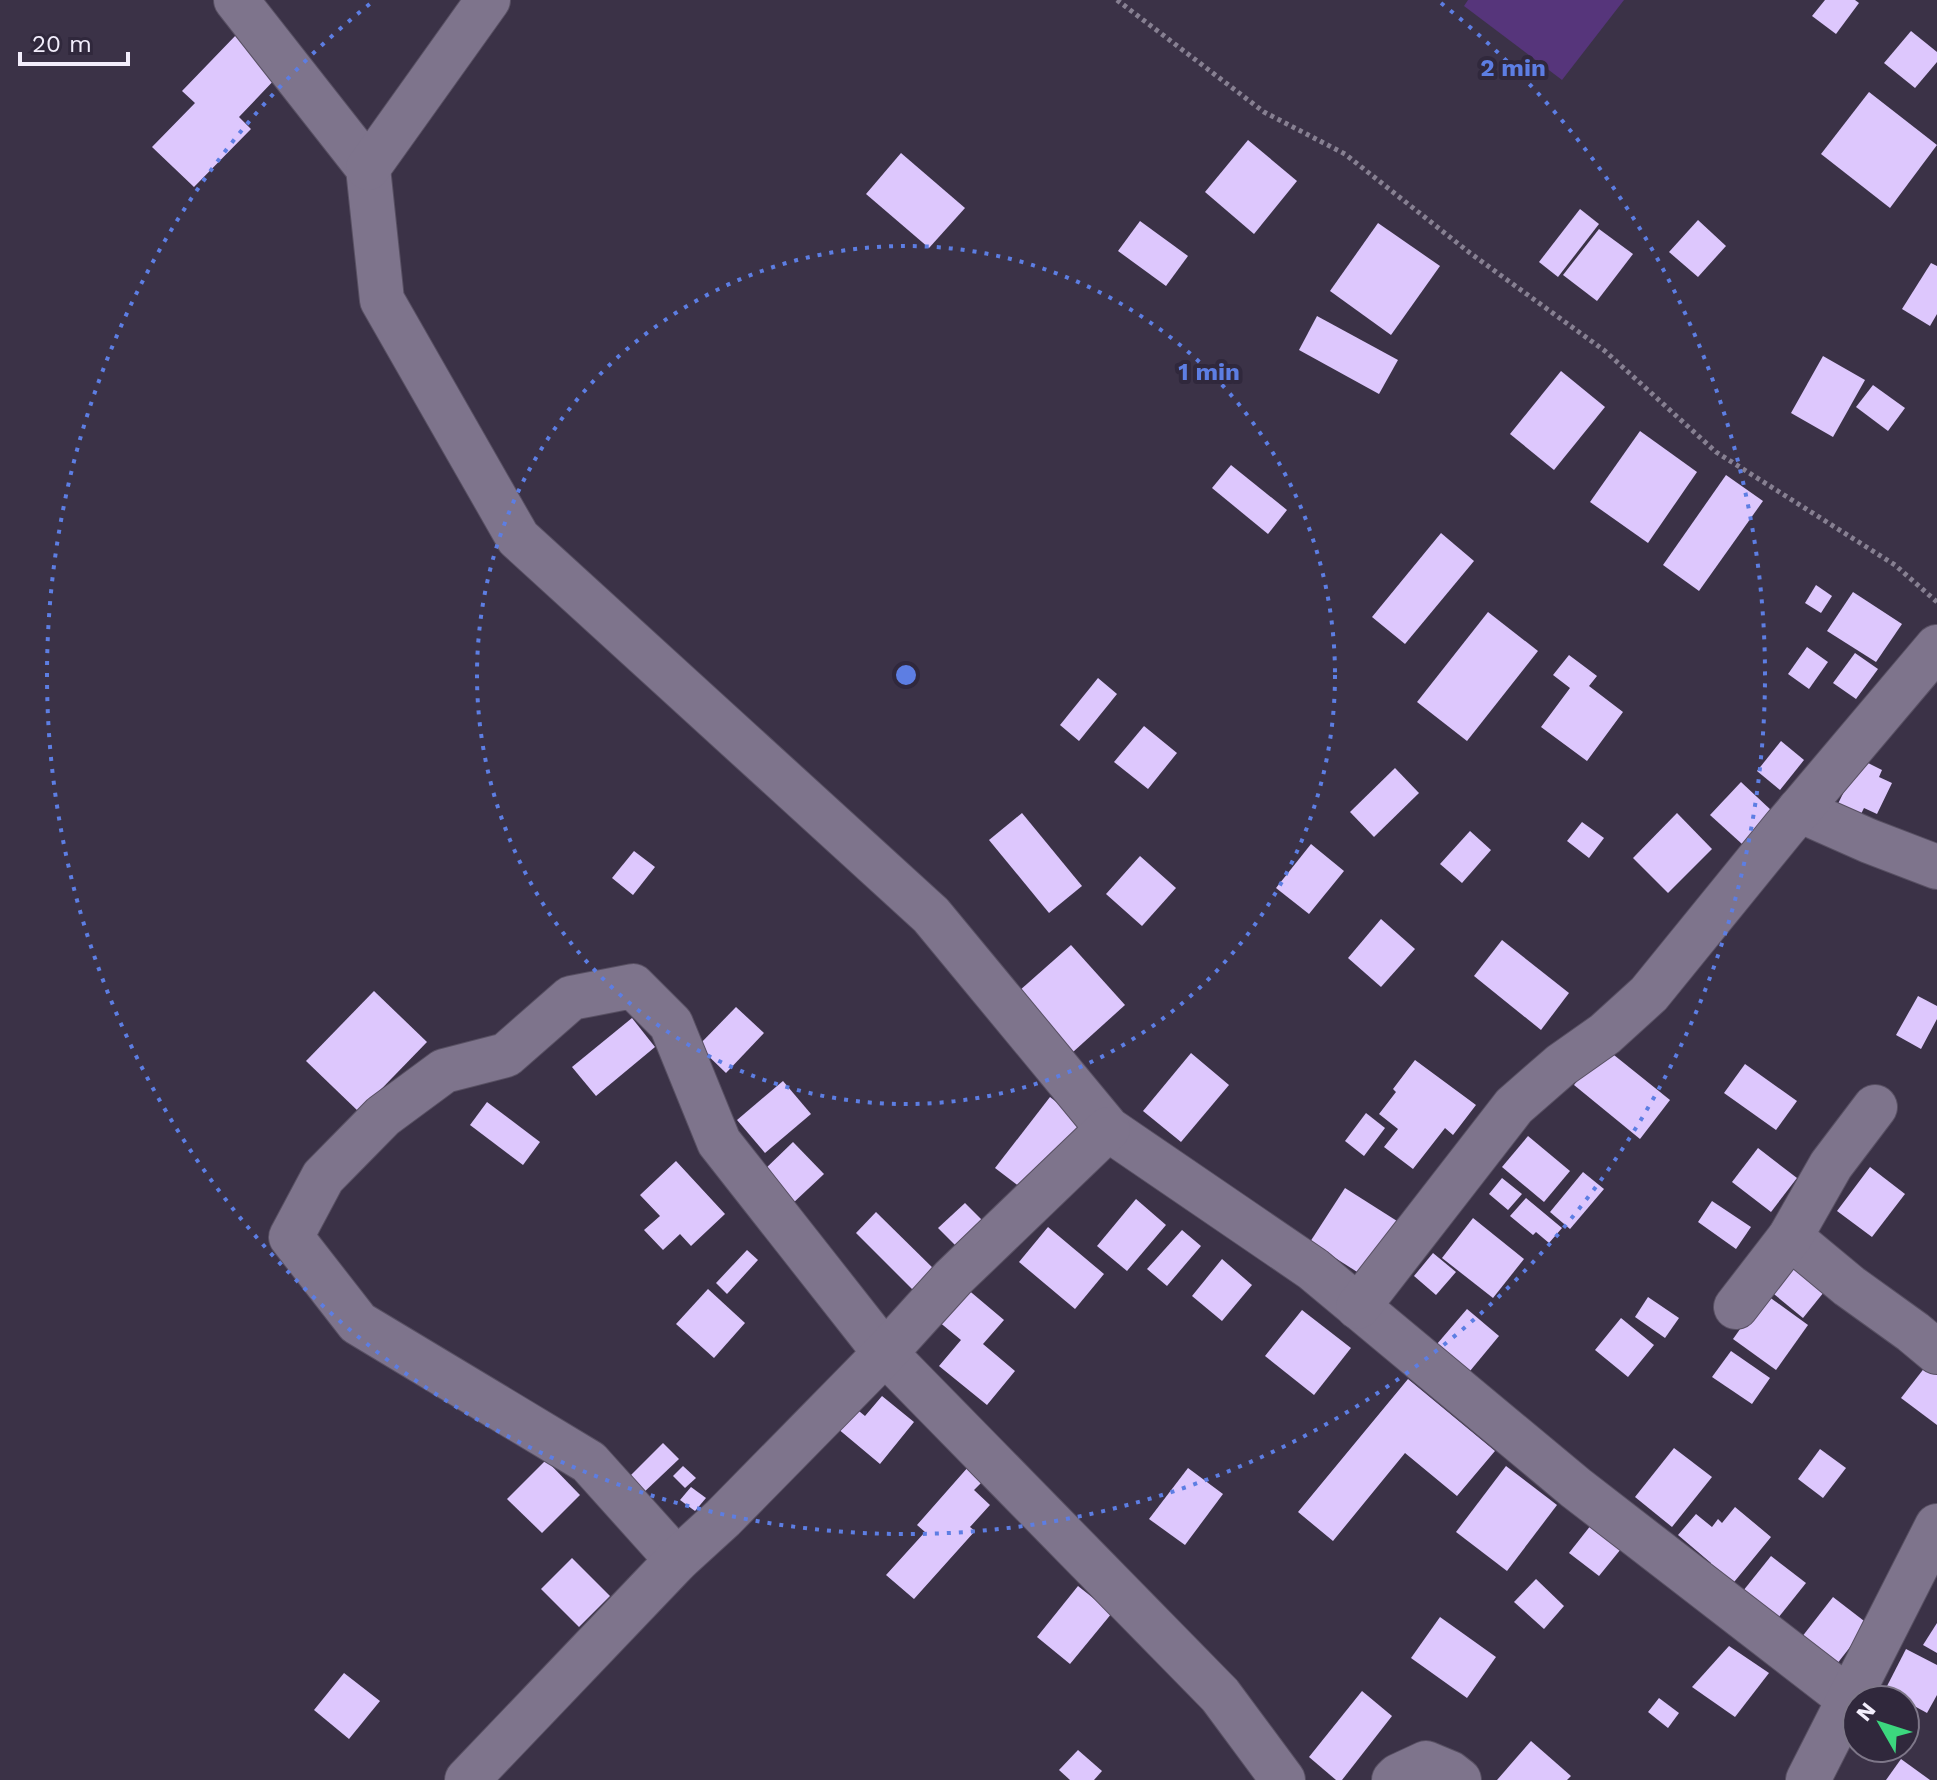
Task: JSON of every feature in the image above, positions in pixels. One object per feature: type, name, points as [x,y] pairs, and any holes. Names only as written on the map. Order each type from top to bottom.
[{"type":"street","points":[[236,0],[368,168],[382,300],[518,538],[931,915],[1108,1129],[1313,1269],[1576,1488],[1841,1693]]},
{"type":"street","points":[[368,168],[488,0]]},
{"type":"street","points":[[1358,1307],[1514,1106],[1561,1065],[1605,1034],[1649,994],[1937,647]]},
{"type":"street","points":[[1799,810],[1937,867]]},
{"type":"street","points":[[677,1560],[589,1462],[358,1323],[291,1237],[323,1177],[383,1116],[444,1071],[506,1055],[571,998],[633,986],[671,1024],[719,1142],[885,1353],[1220,1695],[1283,1780]]},
{"type":"street","points":[[1736,1307],[1790,1237],[1831,1165],[1875,1107]]},
{"type":"street","points":[[467,1780],[677,1560],[723,1518],[885,1353],[953,1278],[1108,1129]]},
{"type":"street","points":[[1790,1237],[1937,1352]]},
{"type":"street","points":[[1857,1684],[1937,1526]]},
{"type":"street","points":[[1808,1780],[1841,1715]]},
{"type":"street","points":[[1394,1780],[1426,1763],[1459,1780]]},
{"type":"path","points":[[1117,0],[1264,112],[1345,154],[1470,253],[1605,351],[1716,452],[1895,565],[1937,602]]},
{"type":"shaded area","points":[[1468,0],[1624,0],[1562,80],[1464,6]]},
{"type":"building","points":[[1825,0],[1855,0],[1859,3],[1836,34],[1812,16]]},
{"type":"building","points":[[1911,31],[1937,52],[1937,62],[1915,88],[1884,63]]},
{"type":"building","points":[[237,34],[279,75],[239,117],[251,129],[194,187],[152,147],[195,103],[182,91]]},
{"type":"building","points":[[1869,92],[1937,145],[1890,208],[1821,154]]},
{"type":"building","points":[[1248,140],[1297,181],[1254,234],[1205,192]]},
{"type":"building","points":[[901,153],[965,208],[929,248],[866,194]]},
{"type":"building","points":[[1580,209],[1599,224],[1558,277],[1539,262]]},
{"type":"building","points":[[1698,220],[1726,246],[1698,277],[1669,252]]},
{"type":"building","points":[[1140,221],[1188,256],[1166,286],[1118,251]]},
{"type":"building","points":[[1378,223],[1440,266],[1391,335],[1330,291]]},
{"type":"building","points":[[1599,229],[1633,254],[1597,301],[1563,275]]},
{"type":"building","points":[[1931,263],[1937,266],[1937,314],[1930,326],[1902,309]]},
{"type":"building","points":[[1317,316],[1398,360],[1379,394],[1299,350]]},
{"type":"building","points":[[1823,356],[1865,380],[1833,437],[1791,413]]},
{"type":"building","points":[[1561,371],[1605,407],[1554,470],[1510,434]]},
{"type":"building","points":[[1873,385],[1905,408],[1888,431],[1856,407]]},
{"type":"building","points":[[1640,431],[1697,472],[1648,543],[1590,502]]},
{"type":"building","points":[[1231,465],[1287,510],[1268,534],[1212,488]]},
{"type":"building","points":[[1726,475],[1763,501],[1699,591],[1663,565]]},
{"type":"building","points":[[1441,533],[1474,561],[1405,644],[1372,617]]},
{"type":"building","points":[[1816,585],[1832,596],[1821,613],[1805,603]]},
{"type":"building","points":[[1853,592],[1902,624],[1876,662],[1827,631]]},
{"type":"building","points":[[1488,612],[1538,651],[1467,741],[1417,702]]},
{"type":"building","points":[[1807,647],[1828,662],[1809,689],[1788,674]]},
{"type":"building","points":[[1855,653],[1878,669],[1856,699],[1833,683]]},
{"type":"building","points":[[1569,655],[1597,676],[1589,686],[1623,712],[1587,761],[1541,727],[1570,688],[1553,675]]},
{"type":"building","points":[[1098,678],[1117,694],[1079,741],[1060,725]]},
{"type":"building","points":[[1144,726],[1177,753],[1148,789],[1114,762]]},
{"type":"building","points":[[1781,741],[1804,760],[1780,790],[1757,771]]},
{"type":"building","points":[[1860,759],[1882,770],[1879,777],[1892,783],[1877,814],[1864,808],[1856,824],[1833,814]]},
{"type":"building","points":[[1395,768],[1419,793],[1374,837],[1350,812]]},
{"type":"building","points":[[1741,782],[1772,811],[1742,844],[1710,815]]},
{"type":"building","points":[[1022,813],[1082,886],[1049,913],[989,840]]},
{"type":"building","points":[[1677,813],[1712,849],[1668,893],[1633,858]]},
{"type":"building","points":[[1582,822],[1604,838],[1589,858],[1567,841]]},
{"type":"building","points":[[1470,831],[1491,850],[1462,883],[1440,864]]},
{"type":"building","points":[[1311,844],[1344,871],[1309,914],[1276,888]]},
{"type":"building","points":[[634,851],[655,867],[633,895],[612,878]]},
{"type":"building","points":[[1140,856],[1176,888],[1142,926],[1106,894]]},
{"type":"building","points":[[1381,919],[1415,949],[1381,987],[1348,958]]},
{"type":"building","points":[[1502,940],[1569,993],[1541,1030],[1474,976]]},
{"type":"building","points":[[1071,945],[1125,1005],[1073,1052],[1019,991]]},
{"type":"building","points":[[374,991],[427,1042],[359,1112],[306,1061]]},
{"type":"building","points":[[1918,996],[1937,1006],[1937,1019],[1921,1049],[1896,1035]]},
{"type":"building","points":[[736,1007],[764,1033],[726,1073],[698,1046]]},
{"type":"building","points":[[632,1018],[655,1047],[596,1096],[572,1067]]},
{"type":"building","points":[[1604,1047],[1670,1100],[1640,1139],[1574,1085]]},
{"type":"building","points":[[1191,1053],[1229,1085],[1181,1142],[1143,1111]]},
{"type":"building","points":[[1415,1060],[1476,1105],[1453,1135],[1445,1128],[1413,1169],[1384,1147],[1398,1129],[1379,1114]]},
{"type":"building","points":[[1745,1064],[1797,1101],[1776,1130],[1724,1093]]},
{"type":"building","points":[[783,1081],[811,1114],[765,1153],[737,1120]]},
{"type":"building","points":[[1050,1097],[1083,1123],[1028,1193],[995,1168]]},
{"type":"building","points":[[487,1102],[540,1142],[523,1165],[470,1125]]},
{"type":"building","points":[[1366,1113],[1385,1128],[1364,1156],[1345,1141]]},
{"type":"building","points":[[1528,1136],[1570,1171],[1544,1202],[1502,1167]]},
{"type":"building","points":[[793,1142],[824,1174],[791,1205],[760,1174]]},
{"type":"building","points":[[1758,1148],[1797,1178],[1771,1212],[1732,1182]]},
{"type":"building","points":[[676,1161],[725,1214],[691,1246],[680,1234],[663,1250],[644,1230],[660,1216],[640,1195]]},
{"type":"building","points":[[1870,1167],[1905,1194],[1872,1237],[1837,1211]]},
{"type":"building","points":[[1583,1172],[1604,1189],[1570,1229],[1550,1212]]},
{"type":"building","points":[[1502,1178],[1522,1194],[1508,1210],[1489,1194]]},
{"type":"building","points":[[1345,1188],[1397,1221],[1362,1275],[1310,1242]]},
{"type":"building","points":[[1526,1198],[1562,1228],[1549,1243],[1536,1232],[1533,1235],[1510,1216]]},
{"type":"building","points":[[1136,1199],[1166,1225],[1127,1271],[1097,1246]]},
{"type":"building","points":[[1712,1201],[1751,1227],[1736,1249],[1698,1222]]},
{"type":"building","points":[[965,1203],[985,1223],[958,1248],[938,1228]]},
{"type":"building","points":[[876,1212],[939,1274],[918,1295],[856,1233]]},
{"type":"building","points":[[1473,1218],[1524,1259],[1493,1298],[1442,1258]]},
{"type":"building","points":[[1048,1227],[1104,1274],[1075,1309],[1019,1262]]},
{"type":"building","points":[[1182,1230],[1201,1246],[1167,1286],[1147,1269]]},
{"type":"building","points":[[747,1250],[758,1260],[727,1294],[716,1283]]},
{"type":"building","points":[[1433,1253],[1456,1272],[1436,1295],[1414,1276]]},
{"type":"building","points":[[1788,1254],[1828,1287],[1803,1318],[1763,1285]]},
{"type":"building","points":[[1222,1259],[1252,1285],[1222,1321],[1192,1296]]},
{"type":"building","points":[[966,1288],[1004,1320],[983,1344],[1015,1371],[987,1405],[939,1366],[961,1340],[938,1321]]},
{"type":"building","points":[[708,1289],[745,1323],[714,1358],[676,1324]]},
{"type":"building","points":[[1765,1294],[1808,1325],[1776,1370],[1733,1339]]},
{"type":"building","points":[[1648,1297],[1679,1318],[1665,1338],[1635,1317]]},
{"type":"building","points":[[1467,1309],[1499,1336],[1470,1371],[1437,1344]]},
{"type":"building","points":[[1302,1310],[1351,1348],[1314,1395],[1265,1356]]},
{"type":"building","points":[[1621,1318],[1654,1345],[1628,1377],[1595,1350]]},
{"type":"building","points":[[1731,1351],[1770,1378],[1752,1404],[1712,1377]]},
{"type":"building","points":[[1929,1362],[1937,1368],[1937,1425],[1901,1398]]},
{"type":"building","points":[[1408,1379],[1495,1451],[1457,1496],[1405,1453],[1333,1541],[1298,1512]]},
{"type":"building","points":[[882,1396],[914,1422],[880,1464],[837,1428],[854,1407],[865,1416]]},
{"type":"building","points":[[663,1443],[679,1459],[640,1496],[625,1481]]},
{"type":"building","points":[[1674,1448],[1712,1477],[1672,1527],[1635,1497]]},
{"type":"building","points":[[1820,1449],[1846,1468],[1823,1498],[1798,1479]]},
{"type":"building","points":[[546,1460],[580,1495],[542,1533],[507,1499]]},
{"type":"building","points":[[683,1466],[696,1478],[685,1488],[673,1476]]},
{"type":"building","points":[[969,1466],[984,1480],[974,1490],[990,1505],[970,1527],[975,1531],[914,1599],[886,1575],[925,1532],[917,1525]]},
{"type":"building","points":[[1506,1466],[1557,1505],[1507,1571],[1456,1532]]},
{"type":"building","points":[[1188,1468],[1223,1494],[1185,1545],[1149,1519]]},
{"type":"building","points":[[691,1487],[706,1498],[695,1511],[680,1500]]},
{"type":"building","points":[[1735,1507],[1771,1537],[1730,1587],[1707,1569],[1711,1563],[1678,1535],[1696,1514],[1712,1527],[1718,1519],[1722,1523]]},
{"type":"building","points":[[1595,1520],[1625,1544],[1599,1576],[1569,1553]]},
{"type":"building","points":[[1771,1556],[1806,1583],[1778,1618],[1743,1591]]},
{"type":"building","points":[[572,1558],[610,1596],[579,1627],[541,1589]]},
{"type":"building","points":[[1536,1579],[1564,1606],[1544,1629],[1514,1602]]},
{"type":"building","points":[[1078,1586],[1112,1613],[1070,1664],[1037,1637]]},
{"type":"building","points":[[1833,1597],[1868,1624],[1833,1669],[1798,1642]]},
{"type":"building","points":[[1440,1617],[1496,1657],[1467,1698],[1411,1658]]},
{"type":"building","points":[[1937,1623],[1937,1653],[1923,1645]]},
{"type":"building","points":[[1729,1646],[1769,1673],[1735,1717],[1692,1687]]},
{"type":"building","points":[[1906,1649],[1937,1665],[1937,1695],[1927,1713],[1921,1710],[1921,1684],[1888,1684]]},
{"type":"building","points":[[344,1673],[380,1701],[349,1739],[314,1710]]},
{"type":"building","points":[[1362,1691],[1392,1716],[1342,1780],[1336,1780],[1309,1757]]},
{"type":"building","points":[[1659,1698],[1679,1713],[1668,1728],[1648,1712]]},
{"type":"building","points":[[1531,1741],[1571,1776],[1567,1780],[1497,1780]]},
{"type":"building","points":[[1078,1750],[1102,1771],[1094,1780],[1070,1780],[1059,1770]]},
{"type":"building","points":[[1897,1764],[1908,1764],[1930,1780],[1886,1780]]}]
